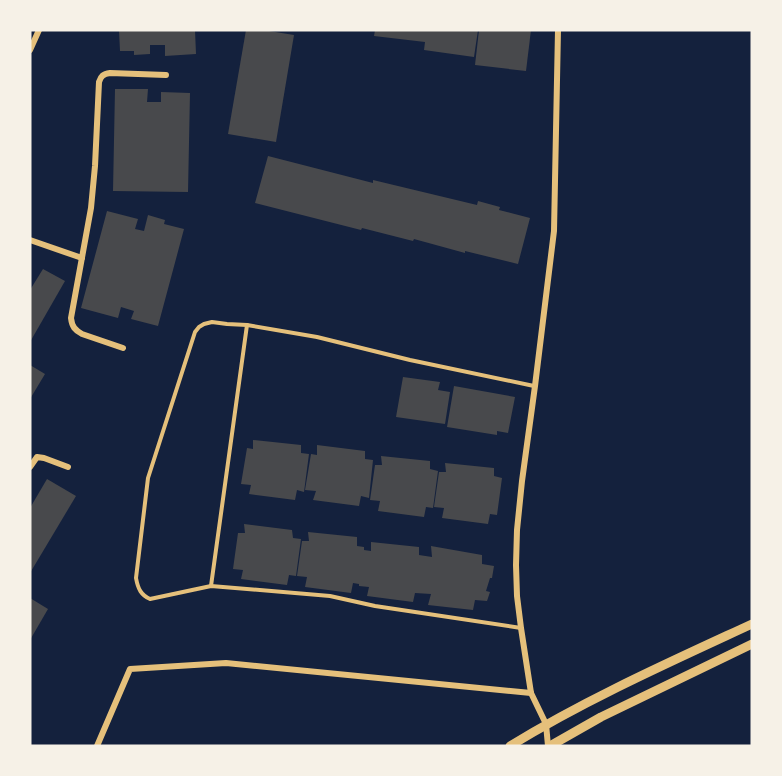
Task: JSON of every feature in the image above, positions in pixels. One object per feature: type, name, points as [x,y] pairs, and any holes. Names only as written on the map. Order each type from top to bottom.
[{"type":"street","points":[[30,50],[39,30]]},
{"type":"street","points":[[558,30],[554,231],[517,530],[517,596],[521,628],[531,693],[546,724],[549,746],[601,717],[752,644]]},
{"type":"street","points":[[123,348],[82,334],[72,325],[71,318],[91,208],[98,87],[104,74],[166,75]]},
{"type":"street","points":[[30,240],[82,258]]},
{"type":"street","points":[[30,466],[37,457],[68,467]]},
{"type":"street","points":[[510,746],[546,724],[635,679],[752,624]]},
{"type":"street","points":[[97,746],[130,669],[226,663],[531,693]]},
{"type":"lane","points":[[521,628],[375,606],[330,596],[211,586],[150,599],[144,596],[138,588],[136,578],[148,478],[195,332],[204,324],[212,322],[247,325],[317,337],[410,360],[535,386]]},
{"type":"lane","points":[[211,586],[247,325]]},
{"type":"building","points":[[119,30],[195,30],[196,54],[165,56],[165,45],[150,45],[150,54],[134,55],[134,51],[120,51]]},
{"type":"building","points":[[246,30],[294,35],[276,142],[228,134]]},
{"type":"building","points":[[375,30],[478,30],[474,57],[424,50],[425,42],[374,36]]},
{"type":"building","points":[[479,30],[531,30],[526,71],[475,65]]},
{"type":"building","points":[[115,89],[148,89],[147,102],[161,102],[161,92],[190,93],[188,192],[113,191]]},
{"type":"building","points":[[268,156],[373,183],[373,180],[477,205],[478,201],[500,207],[499,210],[530,218],[518,264],[414,239],[413,241],[362,228],[361,230],[255,203]]},
{"type":"building","points":[[107,211],[138,219],[135,229],[144,231],[148,215],[165,220],[164,224],[184,229],[158,326],[131,319],[134,311],[121,307],[118,318],[81,308]]},
{"type":"building","points":[[43,269],[65,281],[30,342],[30,290]]},
{"type":"building","points":[[30,365],[45,374],[30,399]]},
{"type":"building","points":[[403,377],[440,382],[438,390],[450,392],[445,424],[396,417]]},
{"type":"building","points":[[454,386],[515,397],[508,433],[497,431],[497,435],[447,427]]},
{"type":"building","points":[[253,440],[301,445],[301,453],[309,454],[304,492],[297,490],[295,500],[249,494],[251,485],[241,484],[247,448],[253,449]]},
{"type":"building","points":[[317,445],[365,451],[365,459],[373,460],[369,498],[361,496],[359,506],[313,500],[316,491],[305,490],[311,454],[317,455]]},
{"type":"building","points":[[381,456],[430,461],[430,469],[438,471],[433,508],[426,507],[424,517],[378,511],[380,501],[370,500],[375,465],[382,465]]},
{"type":"building","points":[[445,463],[494,468],[494,476],[502,478],[497,515],[490,514],[488,524],[442,518],[444,508],[434,507],[439,472],[446,472]]},
{"type":"building","points":[[47,479],[76,496],[30,573],[30,508]]},
{"type":"building","points":[[244,524],[292,530],[293,538],[301,539],[296,576],[289,575],[287,585],[241,579],[243,570],[233,569],[238,533],[245,533]]},
{"type":"building","points":[[308,532],[357,537],[357,546],[371,551],[371,542],[419,547],[419,555],[432,557],[431,546],[482,555],[482,564],[494,566],[486,591],[490,592],[487,601],[475,600],[473,610],[428,605],[431,594],[415,593],[413,602],[367,596],[369,587],[353,583],[351,593],[305,587],[307,577],[297,576],[302,541],[309,541]]},
{"type":"building","points":[[30,598],[48,609],[30,640]]}]
